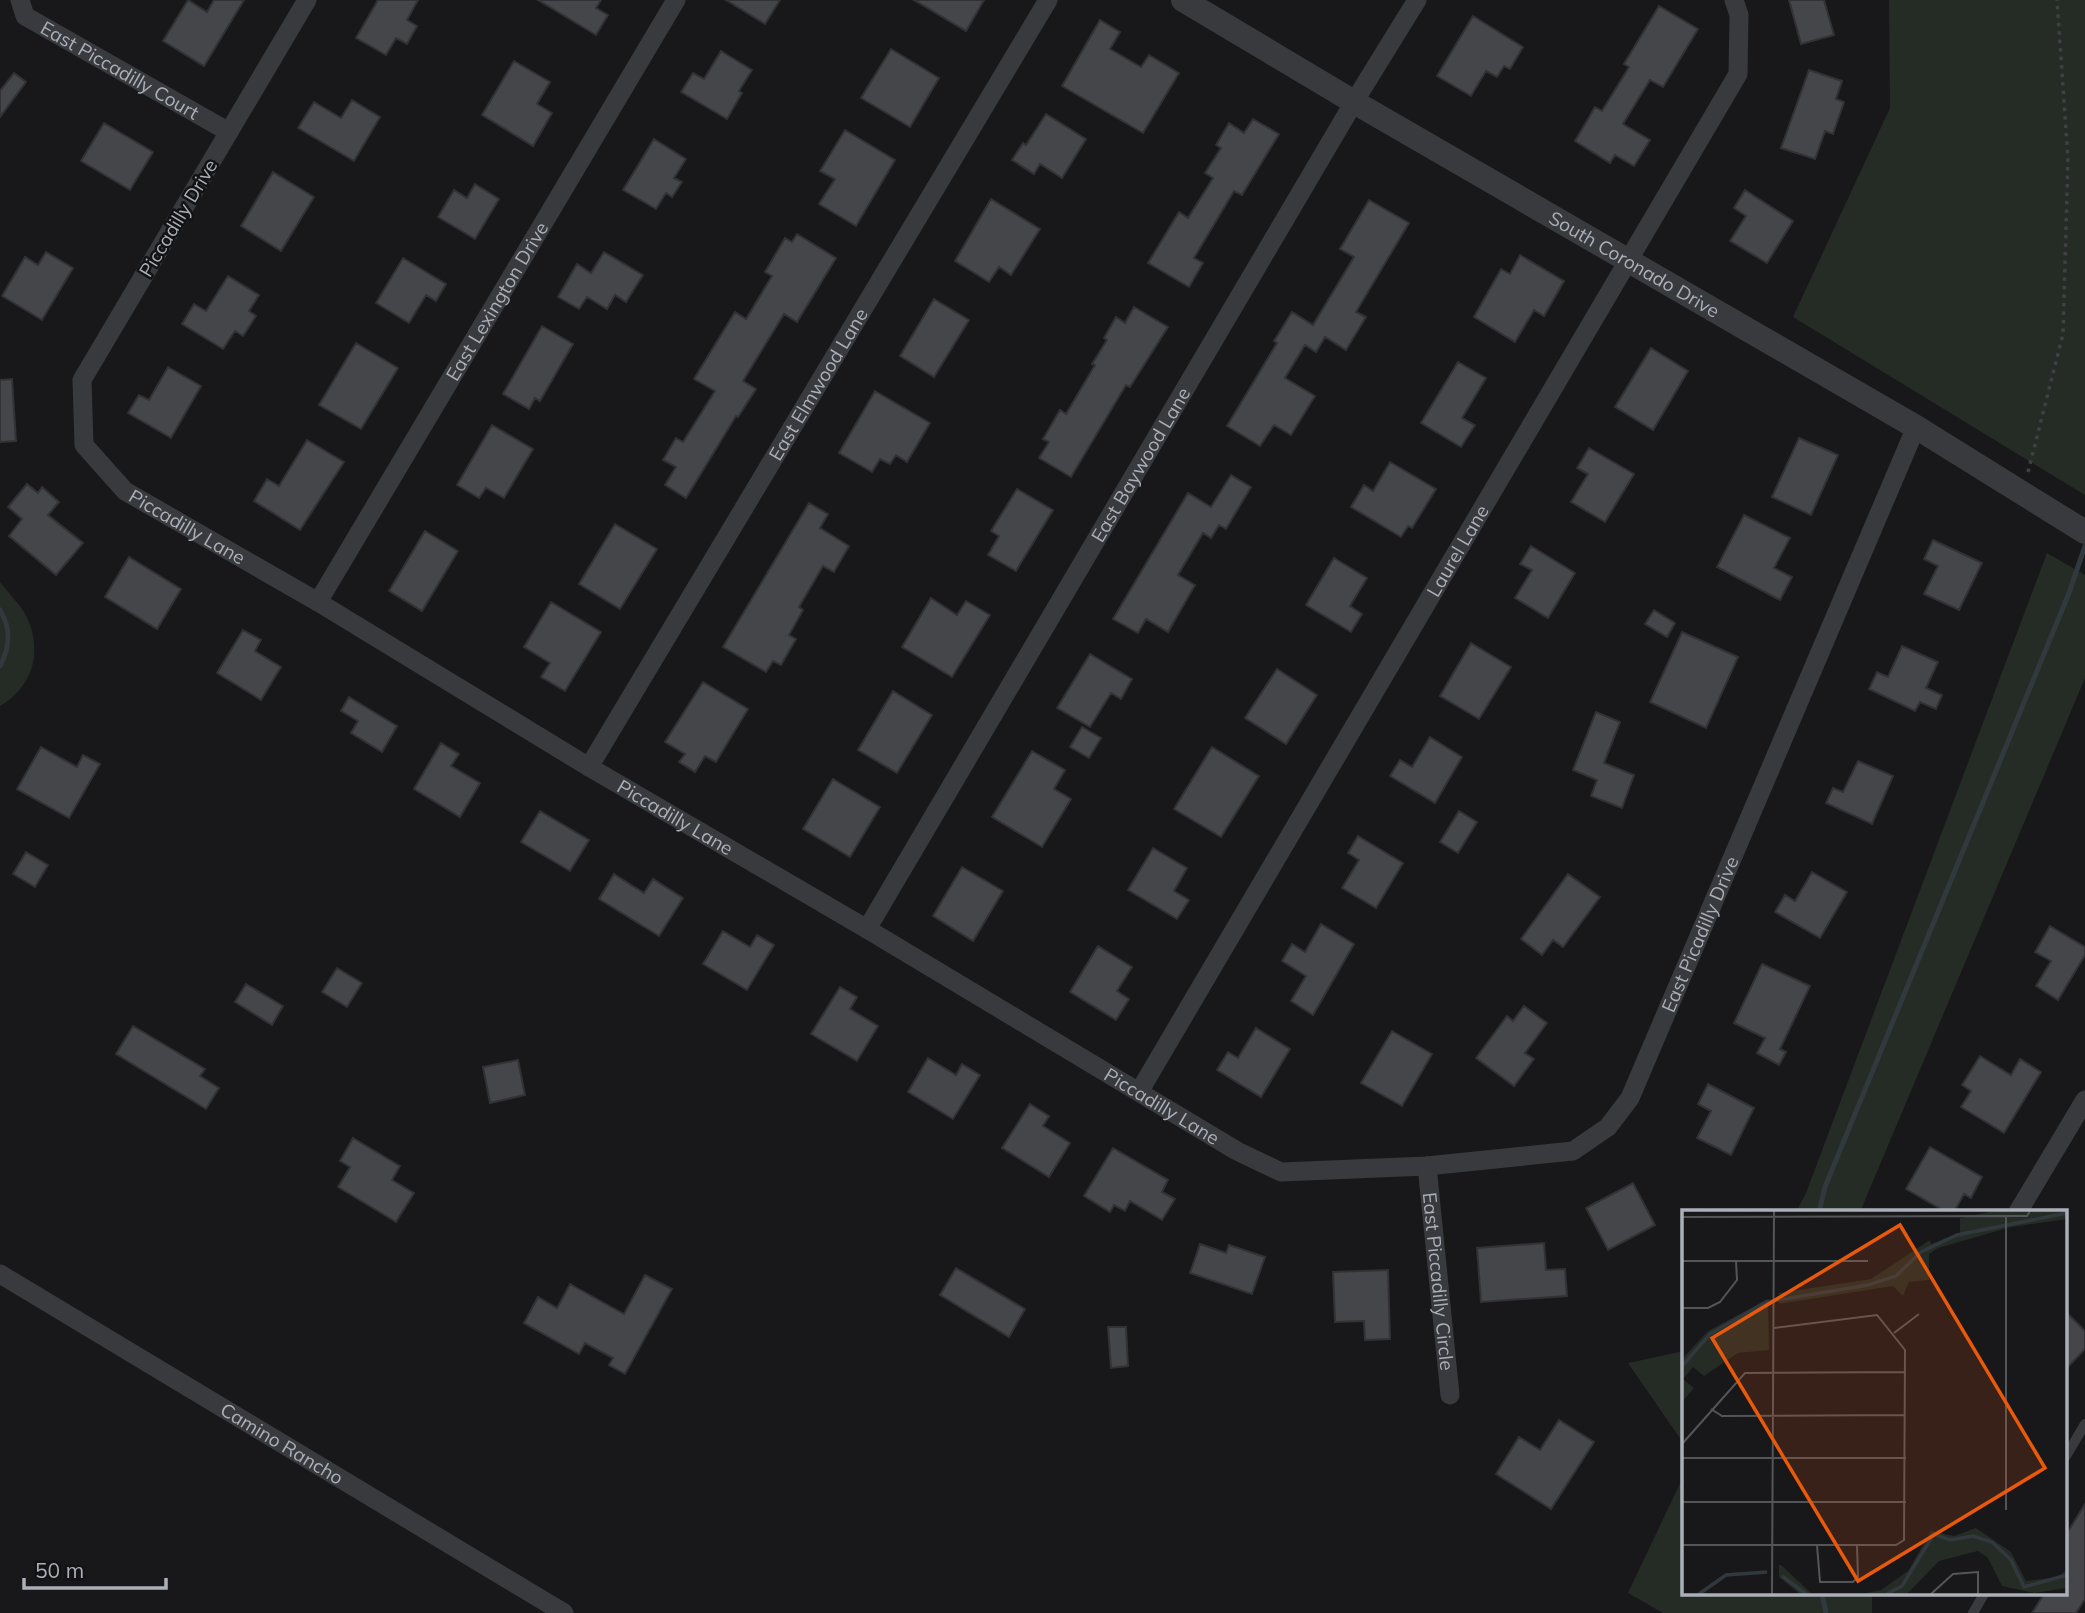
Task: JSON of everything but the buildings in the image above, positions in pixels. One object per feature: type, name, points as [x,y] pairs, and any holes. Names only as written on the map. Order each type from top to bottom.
[{"type":"street","name":"East Piccadilly Court","points":[[20,0],[25,16],[229,132]]},
{"type":"street","name":"Piccadilly Drive","points":[[84,445],[82,380],[307,0]]},
{"type":"street","name":"East Lexington Drive","points":[[318,602],[676,0]]},
{"type":"street","name":"East Elmwood Lane","points":[[589,767],[1048,0]]},
{"type":"street","name":"South Coronado Drive","points":[[1183,0],[1916,427],[2077,527]]},
{"type":"street","name":"East Baywood Lane","points":[[867,929],[1416,0]]},
{"type":"street","name":"Laurel Lane","points":[[1139,1092],[1738,74],[1739,15],[1734,0]]},
{"type":"street","name":"East Picadilly Drive","points":[[1281,1172],[1427,1166],[1573,1151],[1608,1127],[1630,1098],[1916,427]]},
{"type":"street","name":"Piccadilly Lane","points":[[84,445],[125,491],[318,602],[589,767],[867,929],[1237,1151],[1281,1172]]},
{"type":"street","points":[[2019,1210],[2085,1100]]},
{"type":"street","name":"East Piccadilly Circle","points":[[1427,1166],[1450,1395]]},
{"type":"street","name":"Camino Rancho","points":[[0,1274],[564,1613]]},
{"type":"lane","points":[[2068,1453],[2085,1424]]},
{"type":"lane","points":[[1973,1613],[1983,1596]]},
{"type":"path","points":[[2023,494],[2063,334],[2068,159],[2057,0]]},
{"type":"shaded area","points":[[1889,0],[2085,0],[2085,495],[1793,317],[1890,108]]},
{"type":"shaded area","points":[[2047,553],[2085,575],[2085,678],[1861,1210],[1797,1210],[1806,1193]]},
{"type":"shaded area","points":[[0,582],[27,617],[33,635],[34,659],[19,690],[0,706]]},
{"type":"shaded area","points":[[1682,1351],[1682,1441],[1628,1363]]},
{"type":"shaded area","points":[[1682,1479],[1682,1596],[1872,1596],[1872,1613],[1663,1613],[1628,1593]]},
{"type":"waterway","points":[[1819,1210],[1825,1187],[2069,593],[2085,546]]},
{"type":"waterway","points":[[0,610],[8,638],[0,666]]},
{"type":"waterway","points":[[1822,1596],[1826,1613]]}]
